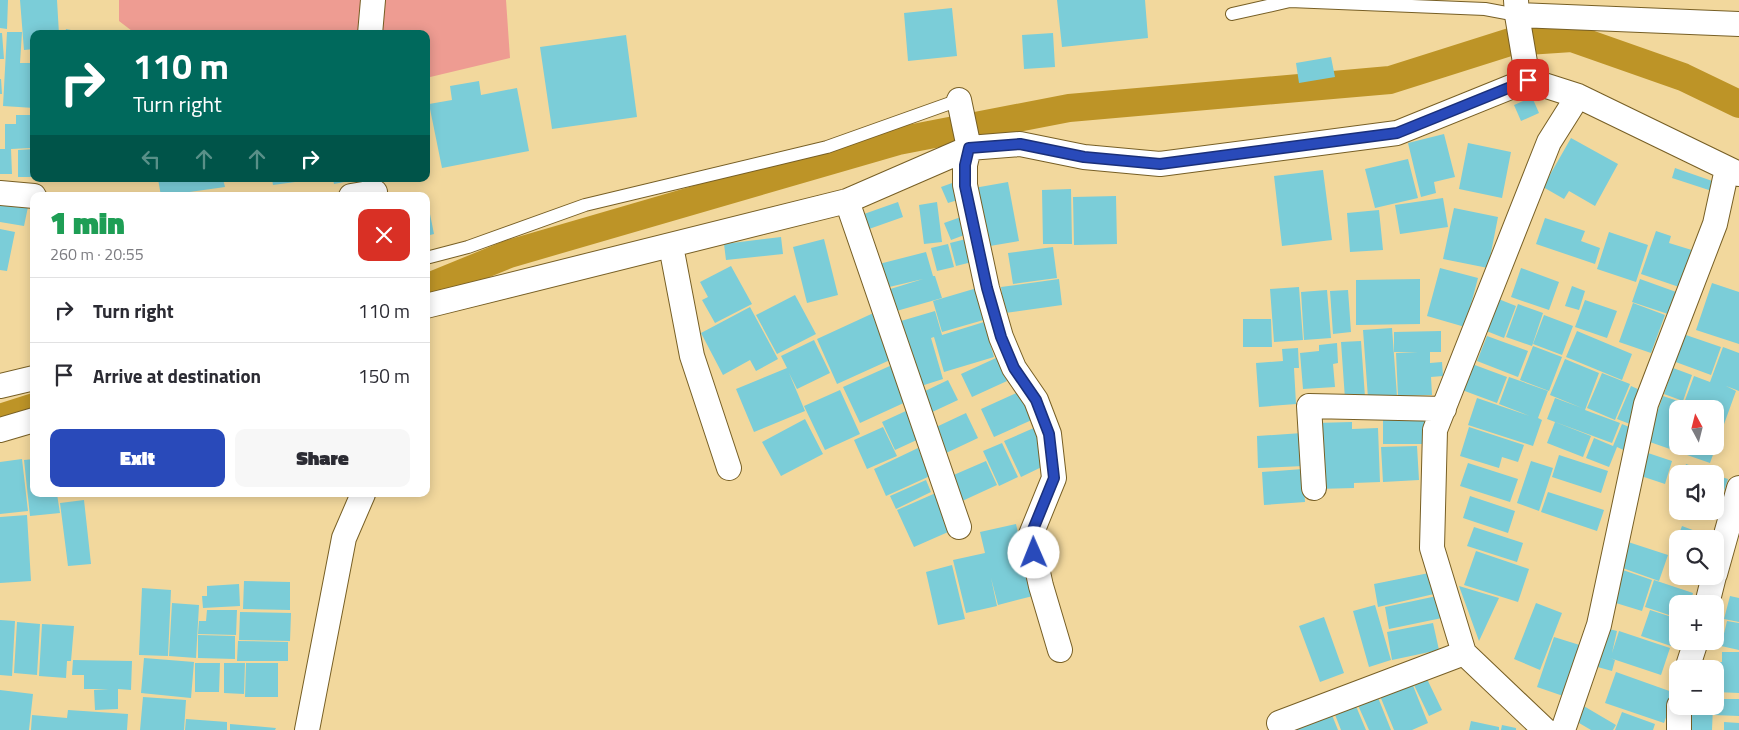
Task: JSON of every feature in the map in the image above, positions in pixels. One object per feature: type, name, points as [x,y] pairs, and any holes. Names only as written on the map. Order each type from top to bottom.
[{"type":"street","points":[[370,30],[373,0]]},
{"type":"street","points":[[1528,80],[1516,8],[1739,24]]},
{"type":"street","points":[[430,305],[847,201],[969,148],[1020,144],[1084,157],[1160,164],[1397,133],[1528,80],[1578,96],[1733,171],[1715,224],[1646,404],[1599,625],[1563,730]]},
{"type":"street","points":[[1545,730],[1464,653],[1432,548],[1435,430],[1549,142],[1578,96]]},
{"type":"street","points":[[959,100],[969,148],[965,165],[965,186],[987,288],[1001,337],[1014,368],[1036,400],[1049,434],[1054,478],[1030,537],[1041,586],[1060,650]]},
{"type":"street","points":[[0,192],[30,196]]},
{"type":"street","points":[[847,201],[959,527]]},
{"type":"street","points":[[671,246],[692,356],[729,468]]},
{"type":"street","points":[[0,386],[30,379]]},
{"type":"street","points":[[1314,488],[1309,406],[1444,409]]},
{"type":"street","points":[[0,430],[30,421]]},
{"type":"street","points":[[1724,542],[1739,488]]},
{"type":"street","points":[[307,730],[344,538],[362,497]]},
{"type":"street","points":[[1278,723],[1464,653]]},
{"type":"street","points":[[1679,715],[1679,730]]},
{"type":"lane","points":[[1232,14],[1290,1],[1485,9],[1516,8]]},
{"type":"lane","points":[[430,257],[468,248],[585,205],[827,147],[959,100]]},
{"type":"shaded area","points":[[119,0],[506,0],[510,58],[430,77],[430,30],[131,30],[119,21]]},
{"type":"building","points":[[0,0],[8,0],[7,29],[0,28]]},
{"type":"building","points":[[20,0],[57,0],[59,30],[30,30],[30,49],[24,50]]},
{"type":"building","points":[[1057,0],[1145,0],[1148,38],[1062,47]]},
{"type":"building","points":[[952,8],[957,56],[908,61],[904,13]]},
{"type":"building","points":[[7,32],[22,32],[20,63],[30,63],[30,108],[3,106]]},
{"type":"building","points":[[0,33],[2,33],[4,59],[0,59]]},
{"type":"building","points":[[1053,33],[1055,67],[1024,69],[1022,35]]},
{"type":"building","points":[[626,35],[637,117],[552,129],[540,47]]},
{"type":"building","points":[[1331,57],[1335,77],[1299,83],[1296,63]]},
{"type":"building","points":[[1,79],[2,94],[0,94]]},
{"type":"building","points":[[479,81],[481,95],[517,88],[529,151],[442,168],[430,104],[452,100],[450,86]]},
{"type":"building","points":[[1532,97],[1539,113],[1521,121],[1514,105]]},
{"type":"building","points":[[16,115],[30,115],[30,148],[11,149],[12,174],[0,174],[0,149],[5,149],[5,124],[16,124]]},
{"type":"building","points":[[1444,134],[1455,177],[1434,182],[1436,193],[1421,197],[1408,143]]},
{"type":"building","points":[[1571,138],[1618,164],[1595,206],[1569,191],[1564,199],[1543,187]]},
{"type":"building","points":[[1468,143],[1511,152],[1502,198],[1459,189]]},
{"type":"building","points":[[30,149],[30,177],[18,177],[18,150]]},
{"type":"building","points":[[1408,159],[1418,198],[1375,208],[1365,169]]},
{"type":"building","points":[[1675,168],[1718,183],[1715,192],[1672,178]]},
{"type":"building","points":[[1323,170],[1332,240],[1282,246],[1274,176]]},
{"type":"building","points":[[159,182],[224,182],[225,187],[189,192],[160,192]]},
{"type":"building","points":[[272,182],[295,182],[273,185]]},
{"type":"building","points":[[955,182],[961,199],[948,203],[941,187]]},
{"type":"building","points":[[1008,182],[1019,241],[984,247],[974,188]]},
{"type":"building","points":[[1071,189],[1072,244],[1043,244],[1042,190]]},
{"type":"building","points":[[1116,196],[1117,244],[1074,245],[1073,197]]},
{"type":"building","points":[[1443,198],[1448,227],[1400,234],[1395,205]]},
{"type":"building","points":[[0,202],[28,207],[24,226],[0,222]]},
{"type":"building","points":[[898,202],[903,217],[869,229],[864,214]]},
{"type":"building","points":[[937,202],[942,242],[924,244],[919,205]]},
{"type":"building","points":[[1454,208],[1498,217],[1488,268],[1443,259]]},
{"type":"building","points":[[1379,210],[1383,250],[1350,252],[1347,213]]},
{"type":"building","points":[[430,214],[434,234],[430,235]]},
{"type":"building","points":[[961,217],[967,234],[951,240],[944,223]]},
{"type":"building","points":[[1545,218],[1585,231],[1581,241],[1600,248],[1595,264],[1536,244]]},
{"type":"building","points":[[0,229],[15,232],[7,271],[0,270]]},
{"type":"building","points":[[1656,231],[1671,236],[1669,243],[1695,251],[1682,288],[1641,274]]},
{"type":"building","points":[[1609,232],[1648,245],[1636,282],[1597,269]]},
{"type":"building","points":[[781,237],[783,254],[726,260],[724,244]]},
{"type":"building","points":[[970,238],[976,261],[956,266],[950,243]]},
{"type":"building","points":[[824,239],[838,295],[807,303],[793,247]]},
{"type":"building","points":[[948,244],[954,267],[937,271],[931,248]]},
{"type":"building","points":[[1053,247],[1057,278],[1013,284],[1008,253]]},
{"type":"building","points":[[926,252],[942,298],[893,312],[887,290],[923,279],[885,288],[879,264]]},
{"type":"building","points":[[731,266],[752,304],[715,323],[702,300],[708,297],[700,282]]},
{"type":"building","points":[[1440,268],[1478,278],[1465,327],[1427,316]]},
{"type":"building","points":[[1521,268],[1559,282],[1549,310],[1511,297]]},
{"type":"building","points":[[1059,279],[1062,305],[1005,313],[1001,287]]},
{"type":"building","points":[[1420,279],[1420,324],[1356,325],[1356,280]]},
{"type":"building","points":[[1640,279],[1679,293],[1671,315],[1632,302]]},
{"type":"building","points":[[1712,283],[1739,292],[1739,344],[1696,330]]},
{"type":"building","points":[[1572,286],[1585,291],[1579,310],[1565,306]]},
{"type":"building","points":[[1299,287],[1303,340],[1274,342],[1270,289]]},
{"type":"building","points":[[977,288],[987,319],[942,332],[933,301]]},
{"type":"building","points":[[1327,290],[1331,338],[1304,340],[1301,292]]},
{"type":"building","points":[[1348,290],[1351,332],[1333,334],[1330,291]]},
{"type":"building","points":[[795,295],[816,334],[777,354],[756,315]]},
{"type":"building","points":[[1496,298],[1516,306],[1504,338],[1484,330]]},
{"type":"building","points":[[1585,300],[1617,311],[1607,338],[1575,327]]},
{"type":"building","points":[[1633,303],[1665,315],[1651,353],[1619,342]]},
{"type":"building","points":[[1518,304],[1543,313],[1532,346],[1506,337]]},
{"type":"building","points":[[750,307],[778,359],[756,371],[750,360],[723,375],[701,333]]},
{"type":"building","points":[[880,310],[901,355],[837,384],[817,339]]},
{"type":"building","points":[[935,311],[942,335],[984,322],[994,357],[944,372],[934,337],[931,338],[943,379],[921,386],[901,321]]},
{"type":"building","points":[[1544,315],[1573,326],[1562,355],[1533,344]]},
{"type":"building","points":[[1243,319],[1271,319],[1272,347],[1243,347]]},
{"type":"building","points":[[1392,328],[1397,396],[1368,398],[1363,330]]},
{"type":"building","points":[[1441,331],[1441,352],[1430,352],[1430,363],[1442,362],[1443,376],[1431,377],[1432,395],[1398,396],[1396,353],[1418,352],[1394,352],[1394,332]]},
{"type":"building","points":[[1577,331],[1632,354],[1622,380],[1566,357]]},
{"type":"building","points":[[1683,334],[1721,347],[1711,375],[1673,361]]},
{"type":"building","points":[[1487,336],[1528,351],[1518,377],[1477,361]]},
{"type":"building","points":[[814,340],[830,373],[797,389],[789,373],[805,411],[754,432],[736,389],[787,368],[781,356]]},
{"type":"building","points":[[1361,341],[1365,397],[1345,399],[1341,342]]},
{"type":"building","points":[[1337,343],[1338,363],[1333,364],[1335,387],[1303,389],[1300,353],[1319,351],[1319,345]]},
{"type":"building","points":[[1533,346],[1562,357],[1549,391],[1520,380]]},
{"type":"building","points":[[1723,347],[1739,353],[1739,391],[1726,386],[1736,391],[1724,424],[1724,400],[1685,400],[1694,376],[1710,382]]},
{"type":"building","points":[[1298,348],[1299,368],[1294,368],[1296,404],[1259,407],[1256,363],[1283,361],[1282,349]]},
{"type":"building","points":[[996,358],[1007,381],[972,397],[961,374]]},
{"type":"building","points":[[1565,359],[1599,373],[1585,410],[1620,423],[1612,443],[1547,419],[1555,398],[1582,408],[1550,395]]},
{"type":"building","points":[[1464,361],[1507,377],[1497,403],[1454,387]]},
{"type":"building","points":[[892,365],[908,401],[860,423],[843,387]]},
{"type":"building","points":[[1673,368],[1692,375],[1683,400],[1664,394]]},
{"type":"building","points":[[1602,373],[1630,384],[1615,420],[1587,408]]},
{"type":"building","points":[[1509,377],[1548,391],[1538,418],[1542,420],[1533,446],[1468,425],[1477,398],[1530,416],[1499,404]]},
{"type":"building","points":[[948,380],[958,400],[928,414],[919,394]]},
{"type":"building","points":[[1631,386],[1649,394],[1635,426],[1617,419]]},
{"type":"building","points":[[840,390],[860,434],[825,450],[804,406]]},
{"type":"building","points":[[1021,391],[1034,419],[994,437],[981,409]]},
{"type":"building","points":[[1663,396],[1675,400],[1669,400],[1669,449],[1647,441]]},
{"type":"building","points":[[908,410],[921,438],[895,450],[882,422]]},
{"type":"building","points":[[1383,410],[1428,411],[1428,444],[1383,444]]},
{"type":"building","points":[[966,413],[978,438],[944,454],[932,429]]},
{"type":"building","points":[[805,419],[823,454],[781,476],[762,442]]},
{"type":"building","points":[[1352,422],[1352,429],[1378,428],[1380,482],[1354,483],[1354,488],[1317,489],[1315,423]]},
{"type":"building","points":[[1555,422],[1591,436],[1583,457],[1547,443]]},
{"type":"building","points":[[1622,424],[1639,431],[1630,453],[1617,447],[1609,467],[1586,458],[1594,438],[1613,446]]},
{"type":"building","points":[[883,427],[897,456],[867,469],[854,440]]},
{"type":"building","points":[[1036,427],[1052,462],[1021,477],[1004,441]]},
{"type":"building","points":[[1469,427],[1524,445],[1518,462],[1502,457],[1499,468],[1460,456]]},
{"type":"building","points":[[1302,433],[1304,466],[1258,468],[1257,436]]},
{"type":"building","points":[[1002,443],[1018,477],[999,486],[983,451]]},
{"type":"building","points":[[1417,446],[1419,480],[1383,482],[1381,447]]},
{"type":"building","points":[[918,448],[930,476],[886,496],[874,469]]},
{"type":"building","points":[[1648,453],[1672,461],[1669,465],[1665,484],[1641,476]]},
{"type":"building","points":[[1559,455],[1608,471],[1601,493],[1552,477]]},
{"type":"building","points":[[1687,455],[1713,455],[1710,463]]},
{"type":"building","points":[[22,459],[28,511],[0,514],[0,462]]},
{"type":"building","points":[[30,459],[30,497],[57,497],[60,513],[30,516],[24,460]]},
{"type":"building","points":[[986,461],[997,485],[960,502],[949,477]]},
{"type":"building","points":[[1531,461],[1553,468],[1539,511],[1517,503]]},
{"type":"building","points":[[1468,463],[1518,479],[1510,502],[1460,486]]},
{"type":"building","points":[[1303,469],[1305,502],[1264,505],[1262,472]]},
{"type":"building","points":[[1724,478],[1728,479],[1724,491]]},
{"type":"building","points":[[926,480],[931,492],[896,509],[890,496]]},
{"type":"building","points":[[938,492],[955,529],[914,547],[897,510]]},
{"type":"building","points":[[1548,492],[1604,510],[1597,531],[1541,512]]},
{"type":"building","points":[[1470,496],[1515,511],[1508,533],[1463,518]]},
{"type":"building","points":[[84,500],[91,564],[68,566],[60,503]]},
{"type":"building","points":[[27,515],[31,581],[0,583],[0,517]]},
{"type":"building","points":[[1016,524],[1033,596],[998,605],[991,578],[997,606],[966,613],[953,560],[985,553],[980,532]]},
{"type":"building","points":[[1682,526],[1693,530],[1681,530]]},
{"type":"building","points":[[1474,527],[1523,543],[1517,562],[1467,546]]},
{"type":"building","points":[[1622,540],[1668,555],[1659,581],[1614,565]]},
{"type":"building","points":[[1476,551],[1529,569],[1518,602],[1464,585]]},
{"type":"building","points":[[952,565],[965,619],[938,625],[926,572]]},
{"type":"building","points":[[1617,568],[1652,580],[1642,611],[1606,600]]},
{"type":"building","points":[[1429,573],[1434,594],[1378,607],[1374,584]]},
{"type":"building","points":[[1654,580],[1693,593],[1692,595],[1669,595],[1669,615],[1645,607]]},
{"type":"building","points":[[244,581],[290,582],[290,610],[243,609]]},
{"type":"building","points":[[239,584],[240,606],[203,608],[202,596],[207,596],[207,586]]},
{"type":"building","points":[[1459,586],[1499,598],[1479,641]]},
{"type":"building","points":[[142,588],[171,590],[168,656],[139,655]]},
{"type":"building","points":[[1437,596],[1442,618],[1389,629],[1385,607]]},
{"type":"building","points":[[1730,596],[1739,598],[1739,622],[1724,619]]},
{"type":"building","points":[[172,603],[199,605],[196,658],[169,656]]},
{"type":"building","points":[[1536,603],[1562,613],[1540,670],[1514,659]]},
{"type":"building","points":[[1375,605],[1391,660],[1369,667],[1353,611]]},
{"type":"building","points":[[207,610],[237,610],[236,635],[198,634],[199,621],[206,621]]},
{"type":"building","points":[[1650,610],[1669,616],[1669,645],[1641,636]]},
{"type":"building","points":[[240,612],[291,613],[290,641],[239,640]]},
{"type":"building","points":[[1324,617],[1344,673],[1320,682],[1299,626]]},
{"type":"building","points":[[0,620],[15,621],[12,676],[0,675]]},
{"type":"building","points":[[1727,621],[1739,623],[1739,650],[1724,647],[1724,634]]},
{"type":"building","points":[[17,622],[40,624],[37,675],[14,673]]},
{"type":"building","points":[[1433,623],[1439,650],[1392,660],[1387,632]]},
{"type":"building","points":[[42,624],[74,626],[71,661],[67,661],[66,678],[39,676]]},
{"type":"building","points":[[1605,628],[1617,631],[1612,653],[1619,631],[1669,648],[1661,675],[1610,658],[1615,660],[1612,671],[1594,666]]},
{"type":"building","points":[[198,635],[235,636],[235,659],[198,658]]},
{"type":"building","points":[[1554,637],[1586,647],[1569,698],[1537,687]]},
{"type":"building","points":[[238,641],[288,642],[288,661],[237,661]]},
{"type":"building","points":[[1722,652],[1739,652],[1739,693],[1724,692],[1724,660],[1722,660]]},
{"type":"building","points":[[144,658],[194,662],[191,698],[141,693]]},
{"type":"building","points":[[73,660],[132,661],[131,690],[118,689],[118,709],[95,710],[94,690],[109,689],[84,689],[84,675],[72,675]]},
{"type":"building","points":[[195,663],[220,663],[219,692],[195,692]]},
{"type":"building","points":[[224,663],[245,663],[244,694],[224,693]]},
{"type":"building","points":[[246,663],[278,663],[278,697],[245,697]]},
{"type":"building","points":[[1616,672],[1669,691],[1669,709],[1664,723],[1605,703]]},
{"type":"building","points":[[1410,678],[1428,723],[1412,730],[1394,730],[1378,691]]},
{"type":"building","points":[[1427,679],[1442,710],[1429,716],[1414,685]]},
{"type":"building","points":[[0,690],[33,694],[29,730],[0,730]]},
{"type":"building","points":[[1377,695],[1391,730],[1369,730],[1357,703]]},
{"type":"building","points":[[143,697],[186,700],[184,730],[140,730]]},
{"type":"building","points":[[1353,699],[1366,730],[1341,730],[1332,707]]},
{"type":"building","points":[[1724,699],[1739,699],[1739,716],[1713,715],[1724,715]]},
{"type":"building","points":[[1582,705],[1616,725],[1613,730],[1591,730],[1574,720]]},
{"type":"building","points":[[68,710],[128,714],[127,730],[31,730],[32,715],[67,718]]},
{"type":"building","points":[[1330,710],[1338,730],[1280,730]]},
{"type":"building","points":[[1622,712],[1655,724],[1653,730],[1615,730]]},
{"type":"building","points":[[1685,715],[1713,715],[1712,730],[1684,730]]},
{"type":"building","points":[[186,719],[227,722],[227,730],[185,730]]},
{"type":"building","points":[[1471,721],[1499,727],[1499,730],[1469,730]]},
{"type":"building","points":[[1724,722],[1739,723],[1739,730],[1724,730]]},
{"type":"building","points":[[230,724],[276,728],[275,730],[230,730]]},
{"type":"building","points":[[1502,725],[1516,728],[1516,730],[1501,730]]},
{"type":"waterway","points":[[430,286],[509,254],[898,141],[1069,108],[1390,80],[1510,42],[1572,38],[1683,77],[1739,104]]},
{"type":"waterway","points":[[0,418],[30,408]]},
{"type":"route","points":[[1034,553],[1030,537],[1054,478],[1049,434],[1036,400],[1014,368],[1001,337],[987,288],[965,186],[965,165],[969,148],[1020,144],[1084,157],[1160,164],[1397,133],[1528,80]]}]
